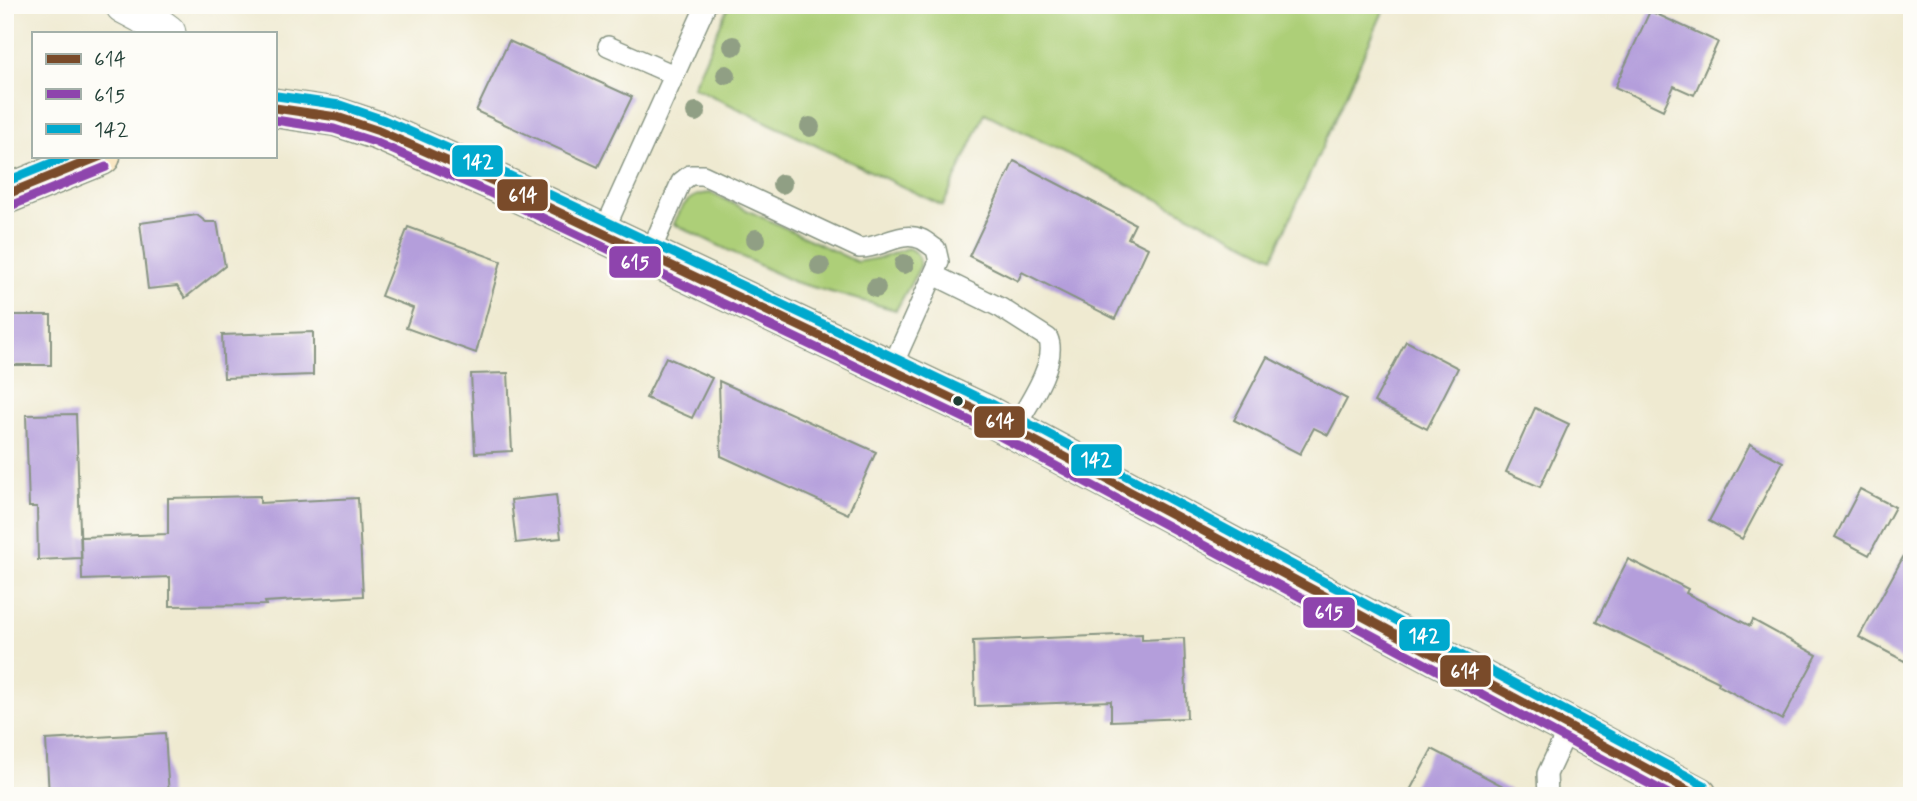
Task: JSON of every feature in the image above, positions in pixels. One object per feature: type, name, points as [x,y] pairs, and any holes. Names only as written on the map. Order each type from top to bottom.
[{"type":"street","points":[[125,5],[166,32]]},
{"type":"street","points":[[276,108],[337,117],[379,131],[495,182],[891,369],[1014,429],[1698,796]]},
{"type":"street","points":[[5,195],[97,158]]},
{"type":"lane","points":[[603,233],[706,5]]},
{"type":"lane","points":[[608,46],[674,75]]},
{"type":"lane","points":[[649,255],[681,181],[690,175],[703,175],[859,248],[867,248],[906,235],[922,239],[936,249],[939,262],[891,369]]},
{"type":"lane","points":[[934,275],[1001,308],[1048,338],[1051,351],[1040,382],[1014,429]]},
{"type":"lane","points":[[1548,796],[1547,774],[1569,727]]},
{"type":"green space","points":[[729,5],[1386,5],[1273,257],[985,113],[943,206],[693,87]]},
{"type":"green space","points":[[711,193],[857,262],[884,257],[907,248],[917,255],[920,267],[896,310],[794,282],[674,224],[687,201],[697,195]]},
{"type":"building","points":[[1650,11],[1718,42],[1694,95],[1674,86],[1663,110],[1615,87]]},
{"type":"building","points":[[509,41],[632,97],[598,167],[476,111]]},
{"type":"building","points":[[1014,161],[1135,224],[1128,238],[1148,248],[1115,319],[1022,272],[1018,281],[969,256]]},
{"type":"building","points":[[197,215],[206,222],[217,222],[225,266],[185,298],[177,286],[148,289],[140,223]]},
{"type":"building","points":[[408,227],[501,261],[476,353],[406,328],[413,308],[381,296]]},
{"type":"building","points":[[5,315],[51,315],[51,365],[5,365]]},
{"type":"building","points":[[313,332],[313,375],[224,378],[222,335]]},
{"type":"building","points":[[1406,341],[1458,368],[1427,429],[1374,402]]},
{"type":"building","points":[[666,357],[712,378],[692,418],[646,398]]},
{"type":"building","points":[[1267,357],[1347,399],[1328,435],[1314,428],[1300,454],[1234,420]]},
{"type":"building","points":[[508,373],[512,451],[475,453],[471,374]]},
{"type":"building","points":[[719,381],[876,452],[848,514],[721,456]]},
{"type":"building","points":[[1535,408],[1569,424],[1540,487],[1506,472]]},
{"type":"building","points":[[76,414],[81,558],[38,560],[37,507],[29,507],[26,415]]},
{"type":"building","points":[[1750,444],[1783,462],[1742,539],[1709,521]]},
{"type":"building","points":[[1860,489],[1895,507],[1869,555],[1835,537]]},
{"type":"building","points":[[556,495],[561,538],[516,543],[511,500]]},
{"type":"building","points":[[260,496],[260,503],[358,498],[363,596],[265,602],[266,605],[170,606],[170,577],[82,580],[81,537],[168,534],[168,498]]},
{"type":"building","points":[[1912,541],[1912,665],[1859,637]]},
{"type":"building","points":[[1628,559],[1688,589],[1686,593],[1750,626],[1753,620],[1817,655],[1782,720],[1718,685],[1719,682],[1596,622]]},
{"type":"building","points":[[1142,634],[1142,640],[1184,638],[1187,718],[1111,721],[1111,701],[975,706],[973,641]]},
{"type":"building","points":[[165,733],[169,796],[49,796],[46,740]]},
{"type":"building","points":[[1432,749],[1522,796],[1407,796]]},
{"type":"transit line","name":"142","points":[[277,96],[340,105],[384,120],[500,171],[992,404],[1704,785]]},
{"type":"transit line","name":"614","points":[[276,108],[337,117],[379,131],[495,182],[987,415],[1698,796]]},
{"type":"transit line","name":"615","points":[[276,120],[334,129],[375,142],[490,193],[981,426],[1672,796]]},
{"type":"transit line","name":"142","points":[[5,182],[64,158]]},
{"type":"transit line","name":"614","points":[[5,195],[96,158]]},
{"type":"transit line","name":"615","points":[[10,206],[106,167]]}]
